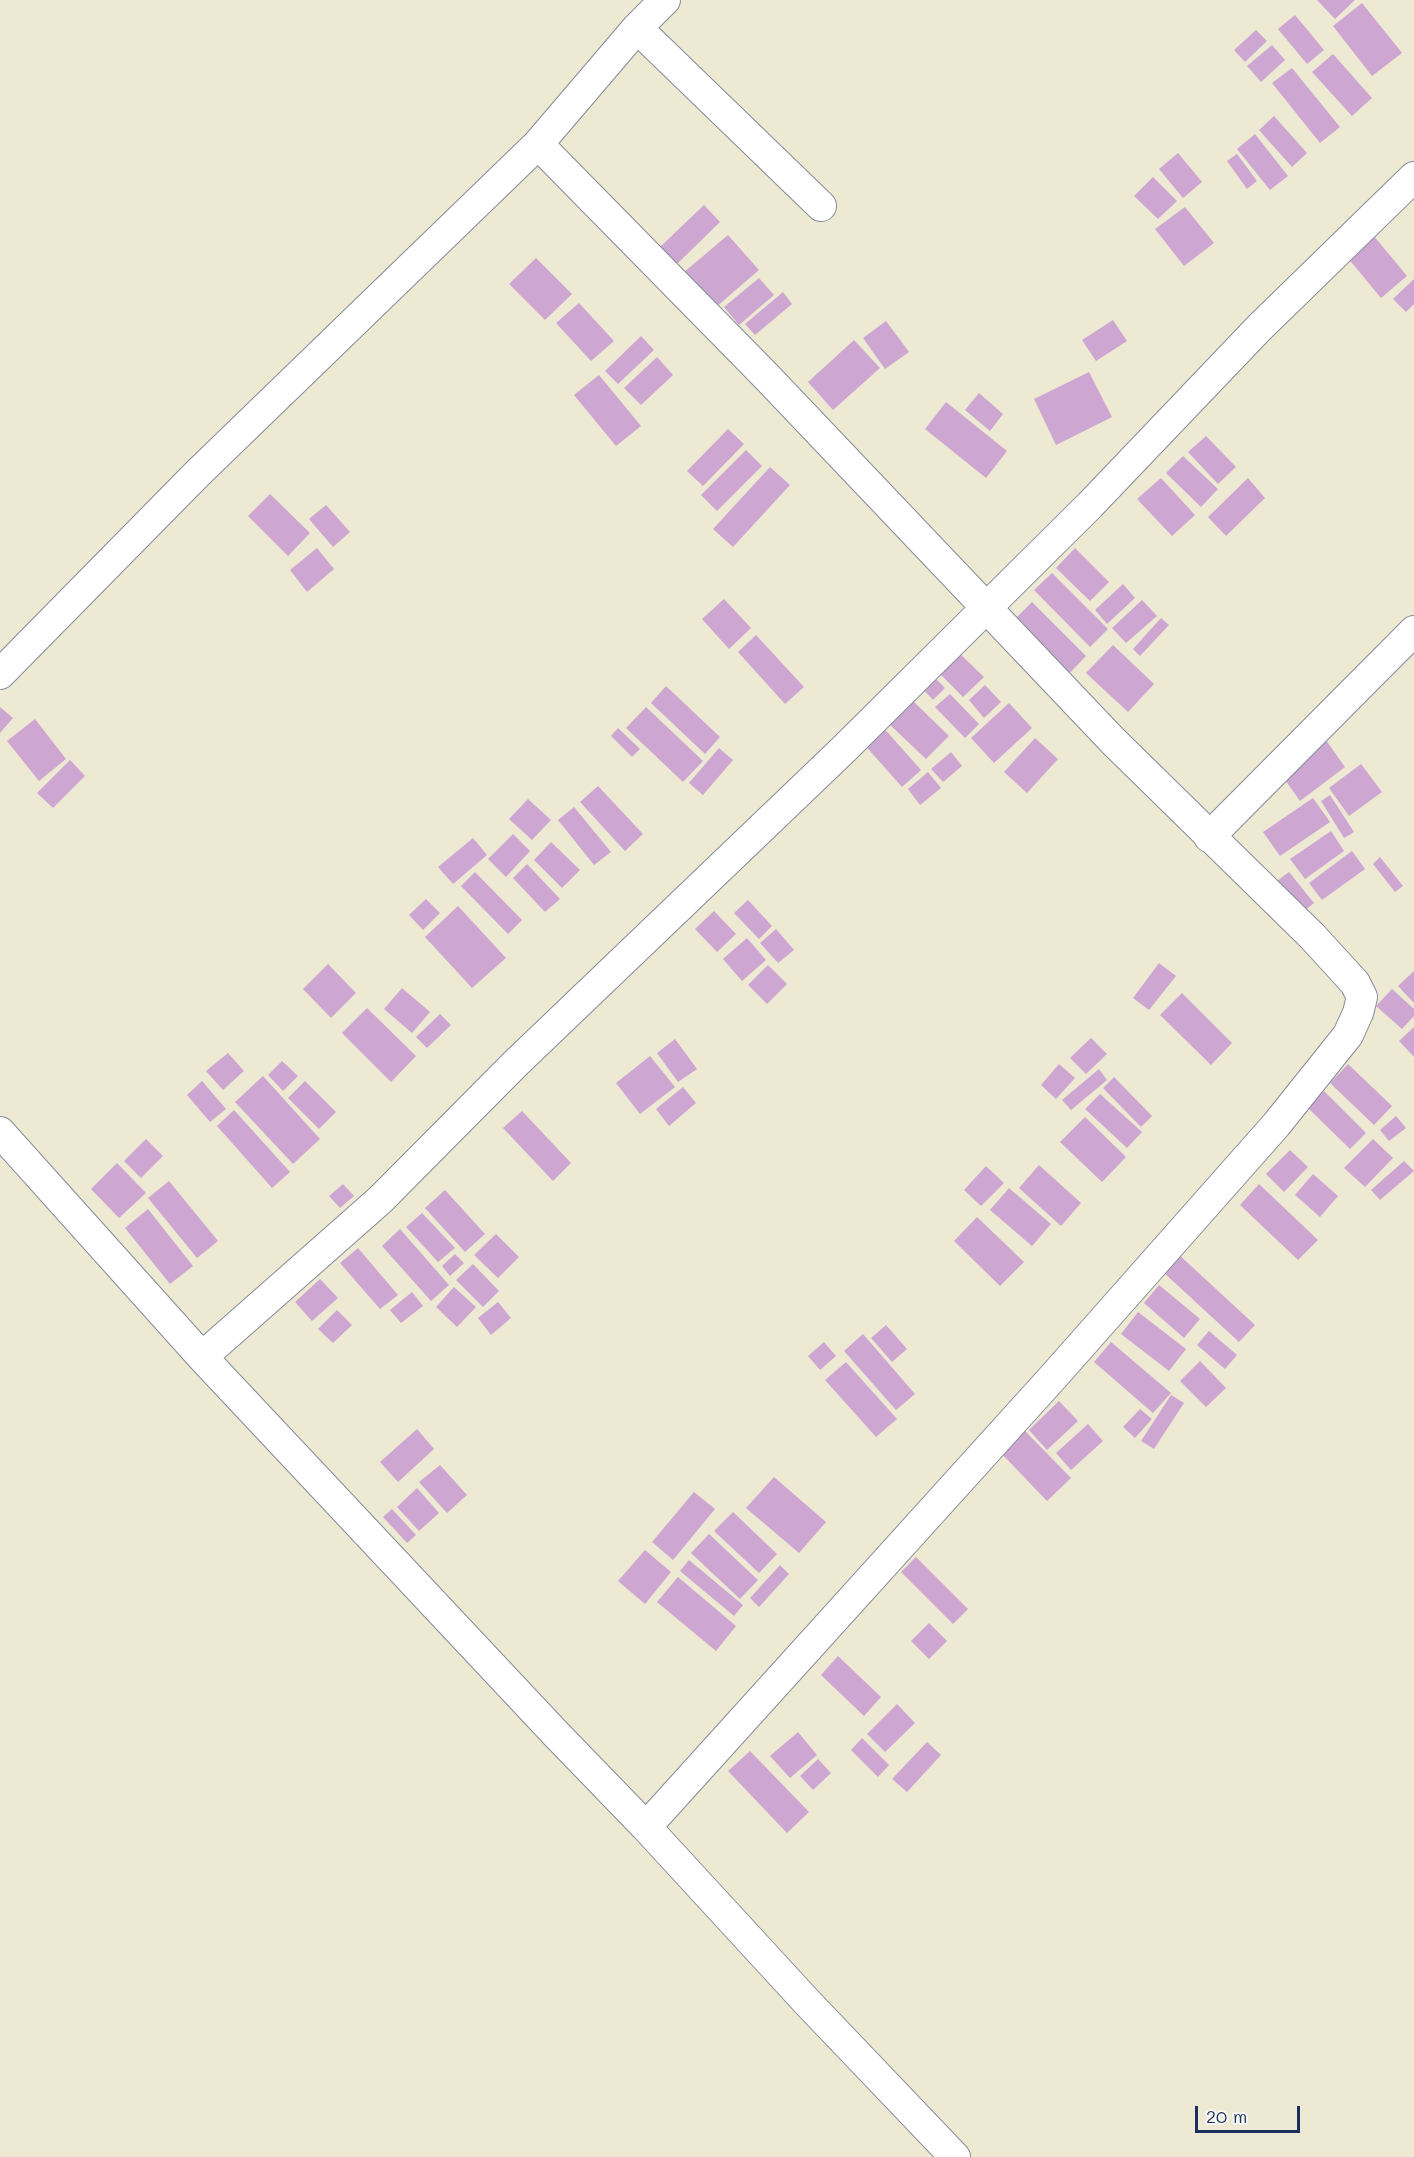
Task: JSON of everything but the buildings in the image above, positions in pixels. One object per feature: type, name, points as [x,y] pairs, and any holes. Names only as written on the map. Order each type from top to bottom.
[{"type":"street","points":[[0,674],[198,472],[538,144],[665,0]]},
{"type":"street","points":[[638,28],[821,206]]},
{"type":"street","points":[[538,144],[758,368],[1114,742],[1312,936],[1355,983],[1362,997],[1358,1014],[1348,1035],[1276,1125],[1062,1367],[646,1827]]},
{"type":"street","points":[[202,1357],[380,1200],[515,1064],[842,751],[1090,505],[1259,328],[1414,177]]},
{"type":"street","points":[[1209,837],[1414,631]]},
{"type":"street","points":[[0,1132],[202,1357],[955,2157]]}]
